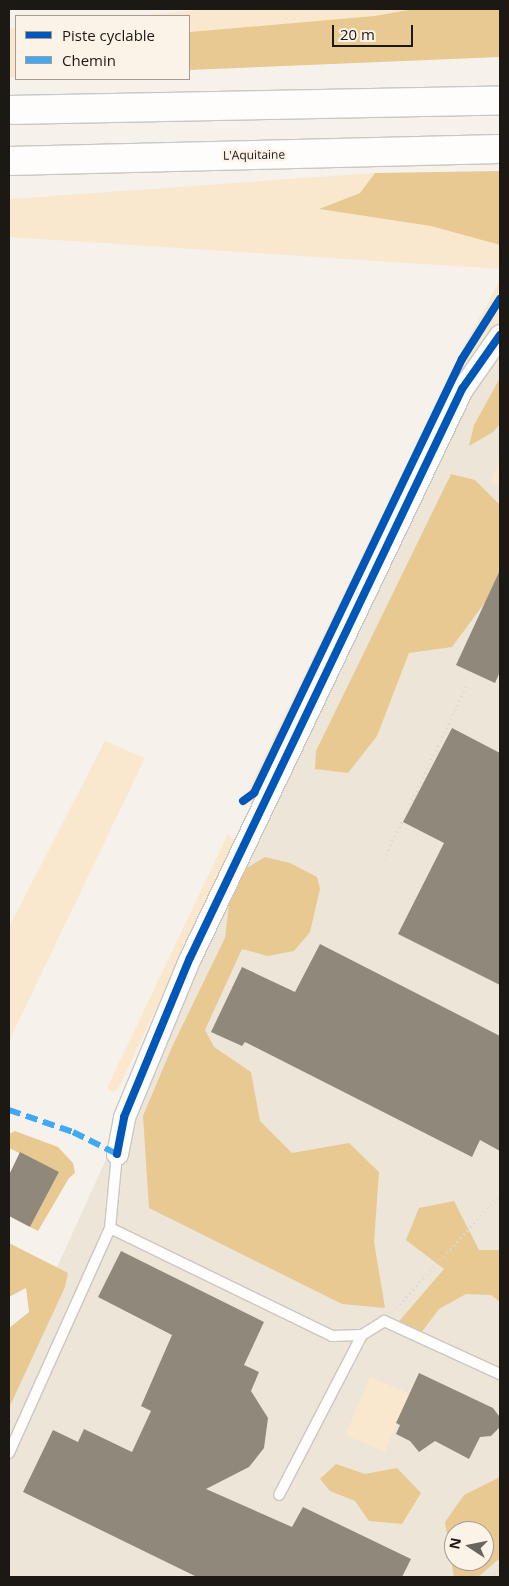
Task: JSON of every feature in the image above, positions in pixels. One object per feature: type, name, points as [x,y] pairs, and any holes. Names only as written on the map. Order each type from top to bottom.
[{"type":"highway","points":[[9,110],[500,101]]},
{"type":"highway","name":"L'Aquitaine","points":[[9,161],[500,149]]},
{"type":"street","points":[[117,1154],[124,1117],[190,958],[462,389],[500,335]]},
{"type":"lane","points":[[9,1453],[110,1228],[117,1154]]},
{"type":"lane","points":[[110,1228],[332,1336],[362,1335]]},
{"type":"lane","points":[[279,1495],[362,1335],[384,1321],[500,1374]]},
{"type":"path","points":[[384,859],[467,685]]},
{"type":"path","points":[[384,1321],[500,1195]]},
{"type":"path","points":[[490,1577],[500,1570]]},
{"type":"shaded area","points":[[208,9],[414,9],[374,16],[190,32],[190,15],[145,15]]},
{"type":"shaded area","points":[[414,9],[500,9],[500,57],[190,70],[190,32],[374,16]]},
{"type":"shaded area","points":[[9,28],[15,28],[15,77],[9,77]]},
{"type":"shaded area","points":[[500,171],[500,245],[431,226],[319,209],[360,193],[375,173]]},
{"type":"shaded area","points":[[375,173],[360,193],[320,209],[431,226],[500,245],[500,269],[9,237],[9,199]]},
{"type":"shaded area","points":[[500,280],[500,331],[256,806],[243,801],[461,352]]},
{"type":"shaded area","points":[[500,335],[500,1577],[9,1577],[9,1373],[108,1155],[190,958]]},
{"type":"shaded area","points":[[500,378],[500,424],[493,432],[469,446],[474,425]]},
{"type":"shaded area","points":[[500,459],[500,487],[490,483]]},
{"type":"shaded area","points":[[451,474],[475,480],[500,505],[500,605],[486,601],[452,647],[409,653],[377,736],[348,773],[315,769],[316,751]]},
{"type":"shaded area","points":[[105,741],[145,758],[9,1041],[9,927]]},
{"type":"shaded area","points":[[228,834],[235,842],[118,1089],[112,1092],[107,1088]]},
{"type":"shaded area","points":[[265,857],[290,863],[317,877],[320,889],[310,932],[294,951],[268,956],[242,949],[205,1030],[214,1047],[251,1072],[260,1121],[292,1153],[349,1143],[379,1172],[374,1242],[385,1308],[342,1304],[149,1208],[143,1116],[172,1047],[225,938],[231,888],[245,869]]},
{"type":"shaded area","points":[[15,1131],[58,1147],[73,1163],[75,1173],[69,1178],[38,1231],[30,1227],[59,1172],[9,1148],[9,1134]]},
{"type":"shaded area","points":[[454,1201],[479,1250],[500,1250],[500,1302],[491,1295],[466,1294],[439,1309],[418,1337],[395,1326],[444,1269],[406,1240],[419,1208]]},
{"type":"shaded area","points":[[9,1243],[68,1273],[65,1287],[9,1408],[9,1328],[29,1312],[26,1288],[9,1297]]},
{"type":"shaded area","points":[[370,1377],[410,1394],[385,1452],[345,1435]]},
{"type":"shaded area","points":[[336,1464],[365,1474],[397,1468],[421,1493],[402,1524],[369,1521],[355,1501],[330,1491],[320,1479]]},
{"type":"shaded area","points":[[500,1477],[500,1558],[494,1563],[494,1521],[446,1521],[464,1495]]},
{"type":"shaded area","points":[[453,1571],[485,1571],[478,1577],[454,1577]]},
{"type":"building","points":[[500,570],[500,672],[495,683],[456,665]]},
{"type":"building","points":[[452,728],[500,753],[500,985],[398,934],[444,843],[403,822]]},
{"type":"building","points":[[320,944],[500,1036],[500,1151],[480,1140],[472,1157],[245,1042],[242,1046],[211,1032],[242,967],[295,992]]},
{"type":"building","points":[[20,1152],[59,1172],[30,1227],[9,1216],[9,1175]]},
{"type":"building","points":[[121,1251],[264,1322],[244,1365],[259,1372],[251,1391],[268,1418],[264,1448],[249,1467],[206,1489],[292,1527],[303,1507],[411,1559],[402,1577],[197,1577],[23,1492],[53,1430],[78,1442],[84,1429],[132,1452],[151,1411],[141,1406],[172,1335],[98,1297]]},
{"type":"building","points":[[419,1373],[493,1408],[499,1416],[499,1428],[491,1436],[480,1437],[469,1459],[435,1441],[419,1452],[410,1441],[396,1434],[400,1425],[396,1423]]},
{"type":"marked path","points":[[9,1110],[73,1132],[117,1154]]},
{"type":"cycle path","points":[[243,801],[254,793],[462,359],[500,299]]},
{"type":"cycle path","points":[[117,1154],[124,1117],[190,958],[462,389],[500,335]]}]
